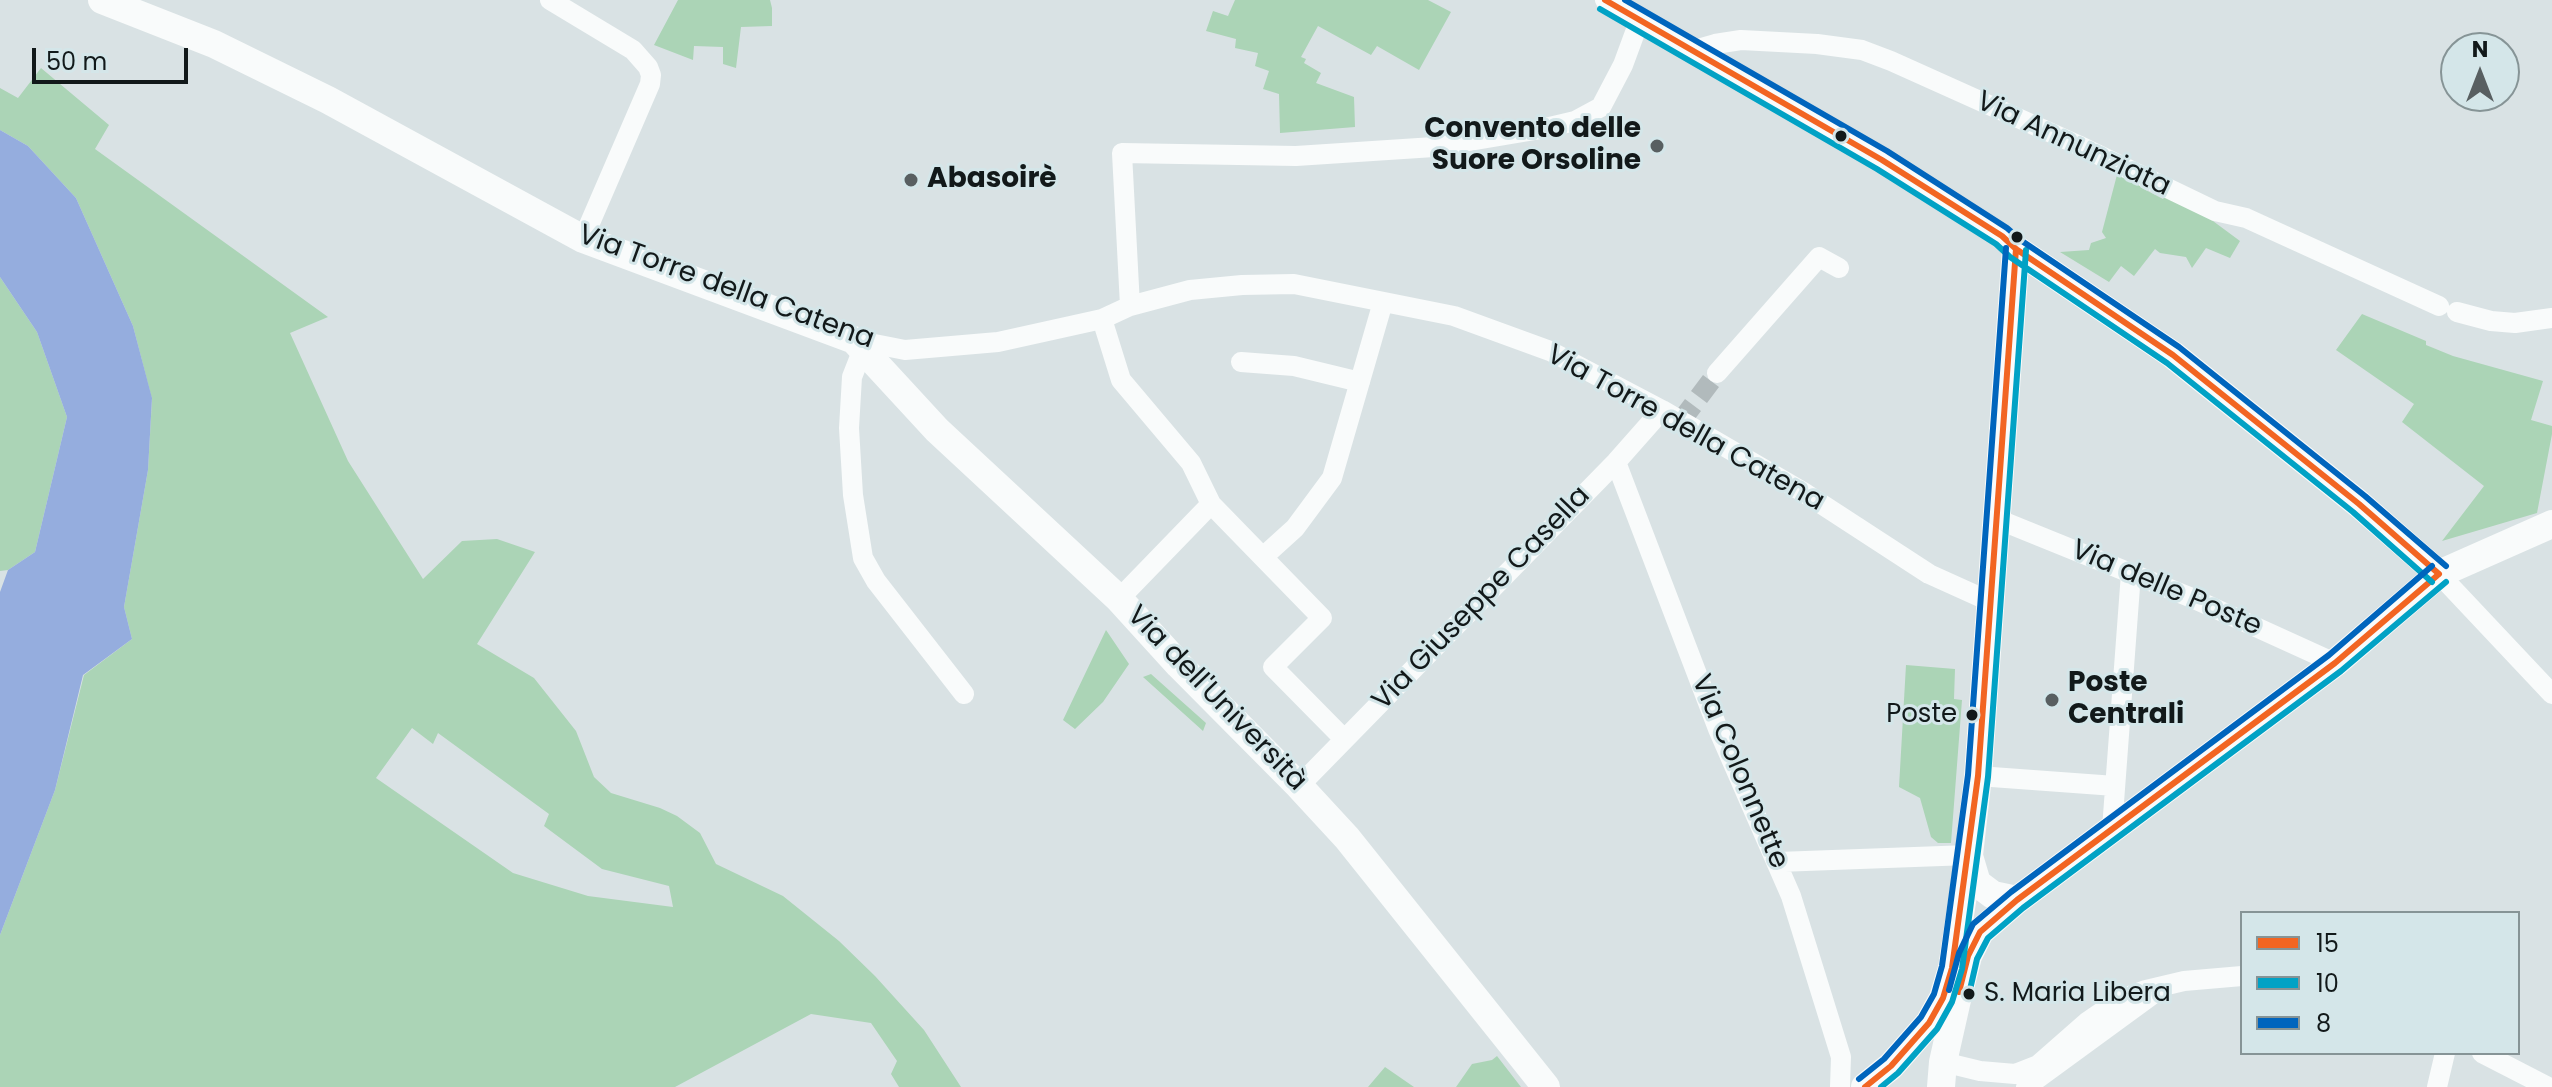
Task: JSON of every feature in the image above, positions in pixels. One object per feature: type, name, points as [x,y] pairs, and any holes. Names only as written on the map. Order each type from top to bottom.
[{"type":"street","name":"Via Torre della Catena","points":[[102,0],[214,44],[315,94],[583,239],[859,344],[905,350],[998,342],[1102,319],[1130,306],[1190,290],[1242,285],[1294,284],[1454,316],[1550,351],[1662,410],[1803,492],[1929,574],[1991,602]]},
{"type":"street","points":[[550,0],[640,56],[648,67],[650,84],[583,239]]},
{"type":"street","points":[[1605,0],[1882,160],[2002,236],[2016,249],[2173,355],[2359,504],[2439,574],[2552,694]]},
{"type":"street","points":[[1130,306],[1122,153],[1296,156],[1434,147],[1575,121],[1601,107],[1623,65],[1640,19]]},
{"type":"street","name":"Via Annunziata","points":[[1694,50],[1741,40],[1862,50],[2078,145],[2215,211],[2246,218],[2448,309],[2491,321],[2515,323],[2552,318]]},
{"type":"street","points":[[1865,1087],[1891,1066],[1929,1023],[1943,998],[1952,968],[1978,776],[2016,249]]},
{"type":"street","points":[[1717,373],[1819,257],[1839,268]]},
{"type":"street","points":[[1263,557],[1295,528],[1332,478],[1383,302]]},
{"type":"street","points":[[1102,319],[1121,380],[1191,463],[1211,504],[1322,618],[1273,667],[1344,739]]},
{"type":"street","points":[[859,344],[852,377],[849,428],[853,495],[863,558],[876,581],[964,694]]},
{"type":"street","name":"Via dell'Università","points":[[859,344],[937,430],[1119,599],[1179,665],[1299,786],[1347,838],[1546,1087]]},
{"type":"street","points":[[1241,362],[1294,366],[1360,382]]},
{"type":"street","name":"Via Giuseppe Casella","points":[[1299,786],[1616,462],[1662,410]]},
{"type":"street","name":"Via Colonnette","points":[[1616,462],[1718,729],[1791,896],[1841,1057],[1840,1087]]},
{"type":"street","points":[[1119,599],[1211,504]]},
{"type":"street","name":"Via delle Poste","points":[[1997,519],[2192,598],[2335,663]]},
{"type":"street","points":[[1942,1074],[1968,956],[1980,932],[2017,900],[2335,663],[2439,574],[2552,524]]},
{"type":"street","points":[[2112,829],[2131,573]]},
{"type":"street","points":[[1978,776],[2115,786]]},
{"type":"street","points":[[1778,862],[1969,855]]},
{"type":"street","points":[[1969,855],[1977,883],[1993,895],[2017,900]]},
{"type":"street","points":[[1891,1066],[1908,1059],[1927,1059],[1942,1074],[1980,1071],[2015,1074],[2038,1065],[2087,1022],[2119,1000],[2146,990],[2217,976],[2240,976]]},
{"type":"street","points":[[2026,1087],[2164,987]]},
{"type":"street","points":[[2437,1087],[2445,1055]]},
{"type":"street","points":[[2486,1055],[2548,1087]]},
{"type":"green space","points":[[678,0],[770,0],[772,26],[741,27],[736,68],[723,64],[723,47],[694,46],[693,60],[654,45]]},
{"type":"green space","points":[[1235,0],[1428,0],[1451,12],[1419,70],[1377,46],[1371,55],[1318,26],[1301,57],[1306,59],[1304,63],[1321,73],[1316,83],[1354,97],[1355,127],[1280,133],[1279,94],[1263,89],[1269,71],[1255,66],[1258,53],[1235,48],[1236,39],[1206,31],[1213,11],[1228,16]]},
{"type":"green space","points":[[41,68],[109,125],[95,149],[328,317],[290,333],[348,461],[423,579],[462,541],[497,539],[535,552],[477,644],[534,678],[576,731],[594,777],[611,793],[677,816],[700,833],[716,864],[783,896],[839,941],[924,1030],[961,1087],[899,1087],[891,1074],[897,1061],[871,1023],[811,1014],[675,1087],[0,1087],[0,935],[55,790],[84,675],[132,639],[124,607],[148,470],[152,399],[133,326],[76,198],[28,146],[0,130],[0,88],[18,98]],"holes":[[[412,728],[433,744],[438,733],[549,814],[544,826],[602,869],[669,886],[673,907],[588,896],[513,873],[376,778]]]},
{"type":"green space","points":[[2118,171],[2142,182],[2140,187],[2163,199],[2167,194],[2194,207],[2240,241],[2230,258],[2206,248],[2192,268],[2186,257],[2160,253],[2155,249],[2134,276],[2121,266],[2109,282],[2060,252],[2089,250],[2091,243],[2106,238],[2102,232]]},
{"type":"green space","points":[[0,277],[37,332],[67,417],[35,552],[8,570],[0,571]]},
{"type":"green space","points":[[2362,314],[2453,356],[2543,381],[2531,420],[2552,426],[2552,434],[2537,513],[2442,541],[2484,486],[2402,422],[2414,404],[2336,350]]},
{"type":"green space","points":[[1106,630],[1129,664],[1103,702],[1075,729],[1063,720]]},
{"type":"green space","points":[[1906,665],[1955,669],[1954,699],[1962,700],[1951,843],[1938,843],[1931,837],[1920,798],[1899,787]]},
{"type":"green space","points":[[1151,674],[1206,723],[1203,731],[1143,677]]},
{"type":"green space","points":[[1497,1056],[1521,1087],[1456,1087],[1472,1064]]},
{"type":"green space","points":[[1385,1067],[1414,1087],[1368,1087]]},
{"type":"water","points":[[0,130],[28,146],[76,198],[133,326],[152,398],[148,470],[124,607],[132,639],[83,675],[55,790],[0,935],[0,592],[8,570],[35,552],[67,417],[37,332],[0,277]]},
{"type":"tunnel","points":[[1681,421],[1717,373]]},
{"type":"transit line","name":"15","points":[[1605,0],[1882,160],[2002,236],[2016,249],[2173,355],[2359,504],[2439,574]]},
{"type":"transit line","name":"8","points":[[1625,0],[1887,151],[2007,228],[2179,347],[2365,496],[2446,566]]},
{"type":"transit line","name":"10","points":[[1600,9],[1877,169],[1996,244],[2010,257],[2167,363],[2353,512],[2432,582]]},
{"type":"transit line","name":"8","points":[[1859,1079],[1884,1059],[1921,1017],[1934,994],[1942,966],[1968,775],[2006,248]]},
{"type":"transit line","name":"15","points":[[1865,1087],[1891,1066],[1929,1023],[1943,998],[1952,968],[1978,776],[2016,249]]},
{"type":"transit line","name":"10","points":[[1881,1087],[1898,1073],[1937,1029],[1952,1002],[1962,969],[1988,777],[2026,250]]},
{"type":"transit line","name":"8","points":[[1949,990],[1959,953],[1973,924],[2011,892],[2329,655],[2432,566]]},
{"type":"transit line","name":"15","points":[[1959,992],[1968,956],[1980,932],[2017,900],[2335,663],[2439,574]]},
{"type":"transit line","name":"10","points":[[1969,994],[1977,959],[1988,938],[2023,908],[2341,671],[2446,582]]},
{"type":"place","name":"Convento delle Suore Orsoline","points":[[1657,146]]},
{"type":"place","name":"Abasoirè","points":[[911,180]]},
{"type":"place","name":"Poste Centrali","points":[[2052,700]]},
{"type":"place","name":"Poste","points":[[1972,715]]},
{"type":"place","name":"S. Maria Libera","points":[[1969,994]]}]
